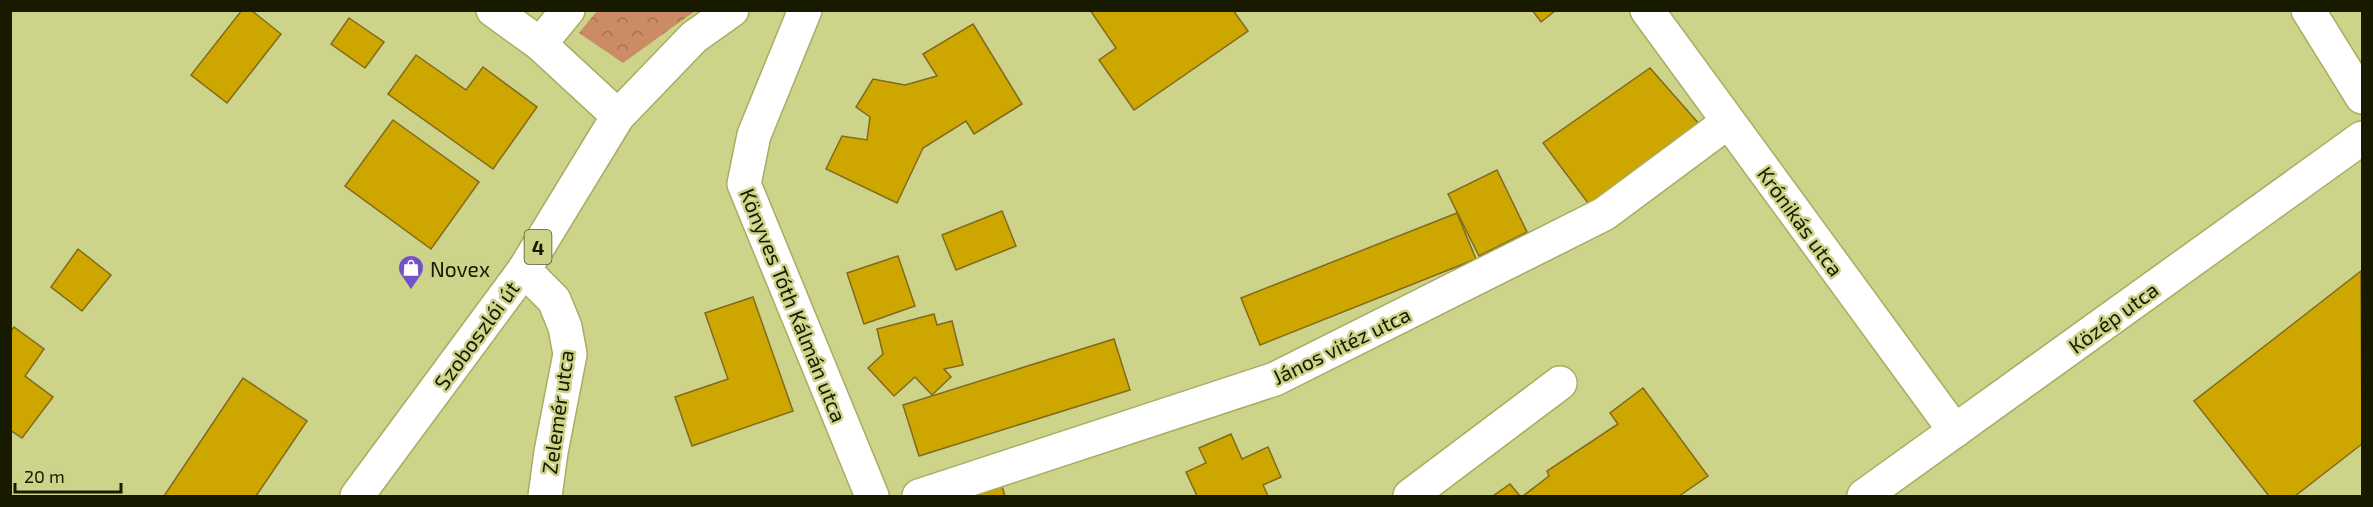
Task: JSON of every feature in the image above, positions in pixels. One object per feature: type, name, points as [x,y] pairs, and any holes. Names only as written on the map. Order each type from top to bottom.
[{"type":"street","points":[[493,10],[540,44],[618,116]]},
{"type":"street","points":[[540,44],[568,10]]},
{"type":"street","name":"Szoboszlói út","points":[[357,496],[524,270],[618,116],[694,37],[732,10]]},
{"type":"street","name":"Könyves Tóth Kálmán utca","points":[[805,10],[754,135],[744,184],[872,496]]},
{"type":"street","name":"Krónikás utca","points":[[1647,10],[1954,431]]},
{"type":"street","points":[[2308,10],[2362,97]]},
{"type":"street","name":"János vitéz utca","points":[[919,496],[1275,379],[1604,214],[1728,122]]},
{"type":"street","name":"Közép utca","points":[[1864,496],[2362,138]]},
{"type":"street","name":"Zelemér utca","points":[[524,270],[554,300],[565,327],[570,354],[550,452],[545,496]]},
{"type":"street","points":[[1410,496],[1560,383]]},
{"type":"green space","points":[[597,11],[695,11],[623,63],[579,33]]},
{"type":"building","points":[[242,10],[251,10],[281,34],[227,103],[191,75]]},
{"type":"building","points":[[1090,10],[1233,10],[1248,31],[1134,110],[1099,60],[1116,48]]},
{"type":"building","points":[[1532,10],[1556,10],[1541,22]]},
{"type":"building","points":[[349,18],[384,42],[365,68],[331,44]]},
{"type":"building","points":[[973,24],[1022,104],[974,134],[966,121],[923,148],[897,203],[826,169],[842,136],[867,140],[870,117],[856,107],[873,79],[905,85],[937,76],[923,54]]},
{"type":"building","points":[[416,55],[466,90],[483,67],[537,107],[493,169],[388,94]]},
{"type":"building","points":[[1650,68],[1700,125],[1594,211],[1543,143]]},
{"type":"building","points":[[393,120],[479,182],[431,249],[345,186]]},
{"type":"building","points":[[1497,170],[1527,232],[1479,256],[1448,194]]},
{"type":"building","points":[[1002,211],[1016,246],[956,270],[942,235]]},
{"type":"building","points":[[1457,213],[1476,259],[1260,345],[1241,298]]},
{"type":"building","points":[[78,249],[111,275],[82,311],[51,287]]},
{"type":"building","points":[[898,256],[915,306],[864,324],[847,273]]},
{"type":"building","points":[[2361,271],[2362,444],[2295,496],[2269,496],[2194,401]]},
{"type":"building","points":[[753,297],[793,411],[692,446],[675,397],[728,379],[705,313]]},
{"type":"building","points":[[934,314],[937,325],[952,321],[963,365],[944,369],[951,377],[932,395],[915,377],[894,396],[868,368],[883,354],[877,329]]},
{"type":"building","points":[[14,327],[44,349],[25,376],[53,397],[22,438],[10,430],[10,332]]},
{"type":"building","points":[[1114,339],[1130,390],[919,456],[903,405]]},
{"type":"building","points":[[243,378],[307,421],[256,496],[164,496]]},
{"type":"building","points":[[1643,388],[1708,476],[1679,496],[1523,496],[1549,476],[1547,471],[1618,424],[1610,413]]},
{"type":"building","points":[[1231,434],[1242,459],[1268,447],[1281,477],[1263,485],[1268,496],[1197,496],[1186,472],[1206,463],[1199,448]]},
{"type":"building","points":[[1000,480],[1005,496],[942,496]]},
{"type":"building","points":[[1510,484],[1520,496],[1493,496]]},
{"type":"place","name":"Novex","points":[[411,291]]}]
